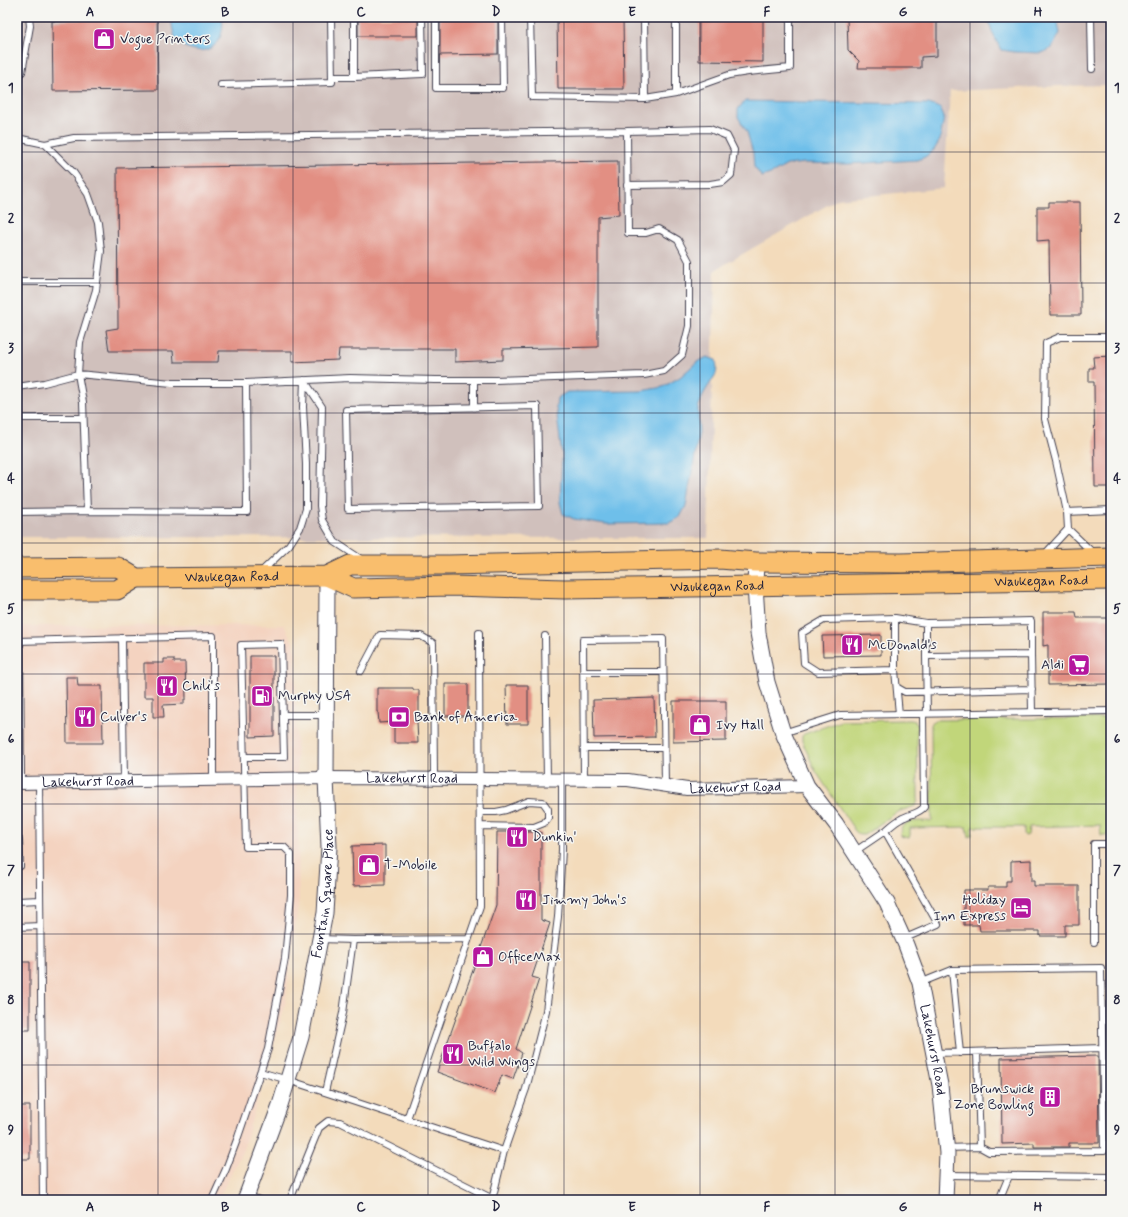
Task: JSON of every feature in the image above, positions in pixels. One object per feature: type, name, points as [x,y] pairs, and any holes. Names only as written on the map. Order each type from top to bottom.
[{"type":"main road","name":"Waukegan Road","points":[[136,578],[327,576],[350,565],[369,564],[456,565],[720,559],[756,562],[901,564],[1104,557]]},
{"type":"main road","points":[[17,568],[118,567],[136,578],[117,590],[17,590]]},
{"type":"main road","name":"Waukegan Road","points":[[327,576],[352,588],[453,586],[565,589],[1111,580]]},
{"type":"street","name":"Lakehurst Road","points":[[756,562],[755,585],[758,633],[767,682],[783,733],[807,786],[836,824],[887,903],[904,939],[920,983],[940,1085],[946,1148],[945,1200]]},
{"type":"street","name":"Fountain Square Place","points":[[250,1198],[301,1038],[325,913],[329,847],[326,778],[327,576]]},
{"type":"street","name":"Lakehurst Road","points":[[19,783],[326,778],[434,778],[628,780],[687,789],[807,786]]},
{"type":"lane","points":[[17,75],[22,72],[30,26],[29,17]]},
{"type":"lane","points":[[220,85],[332,82],[331,17]]},
{"type":"lane","points":[[354,17],[354,77]]},
{"type":"lane","points":[[332,77],[423,74],[422,17]]},
{"type":"lane","points":[[436,17],[436,88],[503,88],[502,17]]},
{"type":"lane","points":[[530,17],[532,97],[645,99],[676,94],[729,75],[790,68],[790,17]]},
{"type":"lane","points":[[644,17],[645,99]]},
{"type":"lane","points":[[676,17],[676,94]]},
{"type":"lane","points":[[1091,17],[1092,69]]},
{"type":"lane","points":[[17,138],[45,144],[74,138],[710,129],[727,136],[734,150],[731,175],[723,182],[710,184],[627,185]]},
{"type":"lane","points":[[17,387],[44,383],[78,374],[172,383],[246,383],[350,378],[474,380],[644,375],[664,371],[682,355],[689,326],[689,261],[678,240],[659,229],[646,233],[628,234],[626,131]]},
{"type":"lane","points":[[45,144],[73,172],[88,194],[98,222],[101,251],[96,290],[80,342],[78,374],[83,402],[87,511]]},
{"type":"lane","points":[[17,282],[97,282]]},
{"type":"lane","points":[[1041,558],[1068,529],[1067,512],[1045,419],[1046,343],[1060,337],[1111,337]]},
{"type":"lane","points":[[304,380],[322,407],[320,506],[322,520],[335,542],[369,564]]},
{"type":"lane","points":[[256,577],[289,545],[300,528],[306,509],[306,464],[303,408],[304,380]]},
{"type":"lane","points":[[474,380],[474,408]]},
{"type":"lane","points":[[17,512],[247,512],[246,383]]},
{"type":"lane","points":[[537,406],[539,506],[348,509],[346,410],[474,408],[537,406]]},
{"type":"lane","points":[[17,418],[83,418]]},
{"type":"lane","points":[[1067,512],[1111,510]]},
{"type":"lane","points":[[1068,529],[1104,557]]},
{"type":"lane","points":[[895,618],[895,670],[898,688],[899,714]]},
{"type":"lane","points":[[895,670],[818,672],[804,663],[802,633],[824,620],[895,618],[926,622],[1031,621],[1032,712]]},
{"type":"lane","points":[[854,852],[909,814],[921,812],[924,807],[925,714],[927,692],[926,622]]},
{"type":"lane","points":[[407,1118],[480,906],[479,633]]},
{"type":"lane","points":[[362,671],[380,635],[422,636],[433,643],[434,778]]},
{"type":"lane","points":[[19,783],[19,640],[213,636],[213,780]]},
{"type":"lane","points":[[545,636],[547,780]]},
{"type":"lane","points":[[122,638],[124,781]]},
{"type":"lane","points":[[584,780],[583,640],[663,638],[665,785]]},
{"type":"lane","points":[[212,1200],[238,1137],[268,1049],[285,958],[291,895],[291,854],[284,847],[246,847],[241,645],[281,644],[284,757],[244,757]]},
{"type":"lane","points":[[926,656],[1031,655]]},
{"type":"lane","points":[[584,672],[663,672]]},
{"type":"lane","points":[[898,688],[905,692],[1032,689]]},
{"type":"lane","points":[[783,733],[840,715],[1111,711]]},
{"type":"lane","points":[[283,715],[326,715]]},
{"type":"lane","points":[[584,748],[664,748]]},
{"type":"lane","points":[[290,1200],[318,1128],[328,1121],[340,1122],[493,1200],[504,1151],[526,1089],[546,1011],[558,917],[562,850],[562,780]]},
{"type":"lane","points":[[39,782],[43,1200]]},
{"type":"lane","points":[[480,812],[501,811],[529,801],[543,802],[548,809],[548,818],[544,823],[534,827],[480,826]]},
{"type":"lane","points":[[885,831],[938,924],[904,939]]},
{"type":"lane","points":[[17,838],[19,840],[20,866]]},
{"type":"lane","points":[[1094,942],[1094,844],[1111,844]]},
{"type":"lane","points":[[17,901],[40,900]]},
{"type":"lane","points":[[17,926],[40,926]]},
{"type":"lane","points":[[320,938],[353,940],[468,940]]},
{"type":"lane","points":[[325,1092],[343,1013],[353,940]]},
{"type":"lane","points":[[920,983],[952,970],[1101,968],[1104,1151],[989,1152],[980,1147],[946,1148]]},
{"type":"lane","points":[[952,970],[960,1053]]},
{"type":"lane","points":[[934,1054],[1102,1048]]},
{"type":"lane","points":[[977,1052],[980,1147]]},
{"type":"lane","points":[[260,1072],[407,1118],[504,1151]]},
{"type":"lane","points":[[946,1175],[1111,1177]]},
{"type":"lane","points":[[999,1200],[1009,1176]]},
{"type":"shaded area","points":[[17,17],[1111,17],[1111,85],[950,91],[944,188],[838,199],[715,270],[708,538],[17,537]]},
{"type":"shaded area","points":[[284,625],[295,646],[299,899],[285,1006],[243,1150],[218,1200],[17,1200],[17,626]]},
{"type":"green space","points":[[1111,718],[1111,835],[1101,835],[1100,825],[1029,827],[1028,835],[1025,836],[1024,827],[972,827],[972,835],[969,837],[967,827],[910,828],[909,838],[900,836],[903,826],[907,823],[916,821],[932,821],[931,725],[933,721]]},
{"type":"green space","points":[[841,721],[915,721],[917,726],[917,803],[915,806],[897,812],[864,835],[860,835],[855,831],[815,770],[802,741],[802,736]]},
{"type":"water","points":[[171,17],[222,17],[223,25],[220,38],[216,44],[206,50],[189,49],[177,41],[173,30]]},
{"type":"water","points":[[988,17],[1057,17],[1060,33],[1052,48],[1042,53],[1001,50],[992,32]]},
{"type":"water","points":[[745,101],[929,104],[940,108],[944,117],[940,140],[934,150],[925,157],[917,160],[847,164],[804,163],[787,165],[762,177],[754,167],[753,153],[747,132],[738,117],[738,109]]},
{"type":"water","points":[[707,357],[716,360],[716,374],[704,393],[698,408],[699,432],[686,506],[680,517],[669,523],[606,524],[574,519],[563,514],[560,502],[562,455],[556,408],[557,398],[567,392],[641,391],[663,387],[680,377],[697,362]]},
{"type":"building","points":[[115,17],[157,17],[158,90],[53,91],[52,21],[115,19]]},
{"type":"building","points":[[358,17],[418,17],[418,36],[358,36]]},
{"type":"building","points":[[440,17],[498,17],[498,54],[440,55]]},
{"type":"building","points":[[557,17],[623,17],[624,89],[558,89]]},
{"type":"building","points":[[699,17],[763,17],[763,62],[699,61]]},
{"type":"building","points":[[847,17],[937,17],[937,56],[921,57],[921,68],[858,68],[859,61],[848,50]]},
{"type":"building","points":[[618,161],[619,215],[598,217],[598,347],[503,349],[503,360],[455,362],[455,349],[339,349],[338,360],[292,362],[292,351],[219,351],[218,362],[174,362],[173,351],[109,351],[106,330],[118,328],[117,168]]},
{"type":"building","points":[[1049,202],[1080,202],[1081,315],[1050,315],[1049,240],[1037,241],[1037,207],[1049,207]]},
{"type":"building","points":[[1111,356],[1111,487],[1095,487],[1094,382],[1089,382],[1089,368],[1094,368],[1093,357]]},
{"type":"building","name":"Aldi","points":[[1043,612],[1076,612],[1077,618],[1111,618],[1111,684],[1048,685],[1048,645],[1043,646]]},
{"type":"building","name":"McDonald's","points":[[881,635],[881,655],[823,656],[822,636]]},
{"type":"building","name":"Murphy USA","points":[[250,656],[274,656],[274,736],[250,737]]},
{"type":"building","name":"Chili's","points":[[164,659],[174,659],[174,662],[185,662],[186,699],[184,699],[184,704],[163,705],[164,717],[153,717],[153,697],[144,697],[144,663],[164,663]]},
{"type":"building","name":"Culver's","points":[[66,677],[77,677],[78,686],[102,686],[103,743],[67,743]]},
{"type":"building","points":[[445,684],[468,684],[468,716],[445,716]]},
{"type":"building","points":[[506,685],[528,685],[528,724],[507,724]]},
{"type":"building","name":"Bank of America","points":[[377,688],[413,688],[413,690],[419,690],[419,722],[417,722],[418,743],[394,743],[394,722],[379,723],[377,712]]},
{"type":"building","points":[[654,698],[655,737],[594,738],[593,700]]},
{"type":"building","points":[[673,701],[726,701],[726,741],[673,742]]},
{"type":"building","points":[[497,832],[541,832],[541,920],[550,923],[532,977],[539,979],[516,1049],[522,1053],[513,1079],[502,1075],[495,1093],[437,1072],[496,905]]},
{"type":"building","name":"T-Mobile","points":[[385,845],[385,885],[353,886],[352,846]]},
{"type":"building","name":"Holiday Inn Express","points":[[1031,860],[1031,881],[1034,881],[1034,886],[1079,886],[1079,925],[1065,925],[1065,936],[1040,936],[1040,931],[980,931],[979,925],[964,925],[964,890],[988,890],[988,887],[1006,887],[1006,881],[1011,881],[1011,861]]},
{"type":"building","points":[[17,962],[30,962],[30,1030],[17,1030]]},
{"type":"building","name":"Brunswick Zone Bowling","points":[[1098,1056],[1099,1143],[1069,1143],[1069,1147],[1034,1147],[1034,1143],[1002,1144],[1001,1058]]},
{"type":"building","points":[[17,1106],[30,1106],[30,1159],[17,1159]]},
{"type":"place","name":"Vogue Printers","points":[[104,39]]},
{"type":"place","name":"McDonald's","points":[[852,645]]},
{"type":"place","name":"Aldi","points":[[1079,665]]},
{"type":"place","name":"Chili's","points":[[167,686]]},
{"type":"place","name":"Murphy USA","points":[[262,696]]},
{"type":"place","name":"Culver's","points":[[85,717]]},
{"type":"place","name":"Bank of America","points":[[399,717]]},
{"type":"place","name":"Ivy Hall","points":[[700,725]]},
{"type":"place","name":"Dunkin'","points":[[517,837]]},
{"type":"place","name":"T-Mobile","points":[[369,865]]},
{"type":"place","name":"Jimmy John's","points":[[526,900]]},
{"type":"place","name":"Holiday Inn Express","points":[[1021,908]]},
{"type":"place","name":"OfficeMax","points":[[483,957]]},
{"type":"place","name":"Buffalo Wild Wings","points":[[453,1054]]},
{"type":"place","name":"Brunswick Zone Bowling","points":[[1050,1097]]}]
